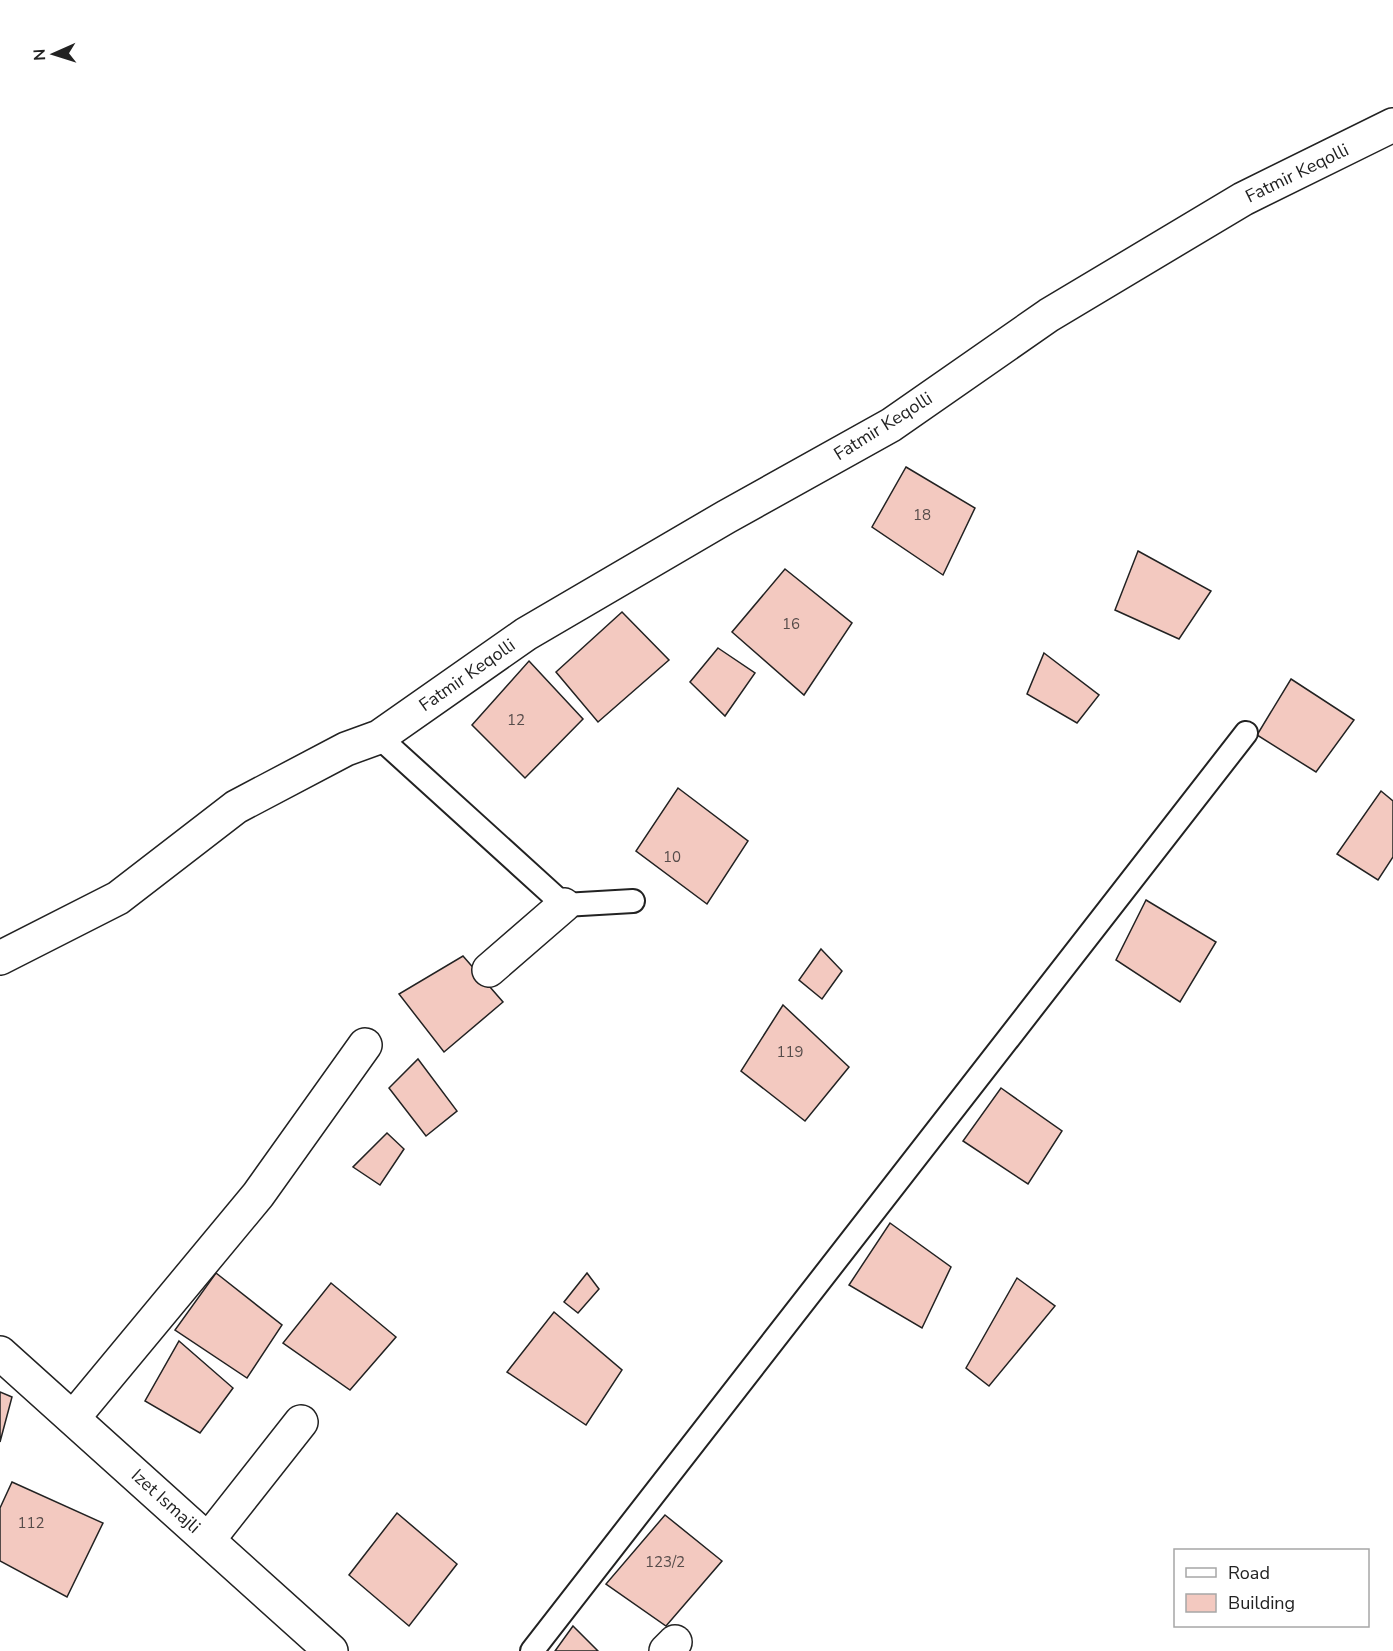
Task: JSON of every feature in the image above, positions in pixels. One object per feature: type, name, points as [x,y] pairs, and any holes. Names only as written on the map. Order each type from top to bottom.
[{"type":"street","name":"Fatmir Keqolli","points":[[0,958],[118,898],[236,807],[346,749],[379,737],[526,634],[726,517],[891,425],[1049,315],[1243,199],[1393,125]]},
{"type":"street","points":[[489,970],[564,905]]},
{"type":"street","points":[[73,1418],[258,1195],[365,1045]]},
{"type":"street","name":"Izet Ismajli","points":[[0,1353],[331,1651]]},
{"type":"street","points":[[208,1539],[301,1422]]},
{"type":"lane","points":[[532,1651],[1246,733]]},
{"type":"lane","points":[[379,737],[564,905],[633,901]]},
{"type":"building","points":[[906,467],[975,508],[943,575],[872,527]]},
{"type":"building","points":[[1138,551],[1211,591],[1179,639],[1115,610]]},
{"type":"building","points":[[785,569],[852,623],[804,695],[732,632]]},
{"type":"building","points":[[622,612],[669,660],[598,722],[556,672]]},
{"type":"building","points":[[718,648],[755,673],[725,716],[690,682]]},
{"type":"building","points":[[1044,653],[1099,695],[1077,723],[1027,694]]},
{"type":"building","points":[[529,661],[583,719],[525,778],[472,725]]},
{"type":"building","points":[[1291,679],[1354,720],[1316,772],[1257,735]]},
{"type":"building","points":[[678,788],[748,841],[707,904],[636,851]]},
{"type":"building","points":[[1381,791],[1393,801],[1393,857],[1378,880],[1337,854]]},
{"type":"building","points":[[1146,900],[1216,942],[1180,1002],[1116,960]]},
{"type":"building","points":[[821,949],[842,971],[822,999],[799,980]]},
{"type":"building","points":[[463,956],[503,1002],[444,1052],[399,994]]},
{"type":"building","points":[[783,1005],[849,1067],[805,1121],[741,1071]]},
{"type":"building","points":[[418,1059],[457,1111],[426,1136],[389,1088]]},
{"type":"building","points":[[1001,1088],[1062,1131],[1028,1184],[963,1141]]},
{"type":"building","points":[[387,1133],[404,1149],[380,1185],[353,1167]]},
{"type":"building","points":[[890,1223],[951,1267],[922,1328],[849,1285]]},
{"type":"building","points":[[216,1273],[282,1325],[247,1378],[175,1330]]},
{"type":"building","points":[[587,1273],[599,1289],[578,1313],[564,1302]]},
{"type":"building","points":[[1017,1278],[1055,1306],[989,1386],[966,1368]]},
{"type":"building","points":[[331,1283],[396,1337],[350,1390],[283,1343]]},
{"type":"building","points":[[554,1312],[622,1370],[586,1425],[507,1372]]},
{"type":"building","points":[[179,1341],[233,1388],[200,1433],[145,1401]]},
{"type":"building","points":[[0,1392],[12,1397],[0,1442]]},
{"type":"building","points":[[12,1482],[103,1523],[67,1597],[0,1561],[0,1508]]},
{"type":"building","points":[[397,1513],[457,1564],[409,1626],[349,1575]]},
{"type":"building","points":[[665,1515],[722,1561],[666,1626],[606,1584]]},
{"type":"building","points":[[573,1626],[598,1651],[555,1651]]}]
